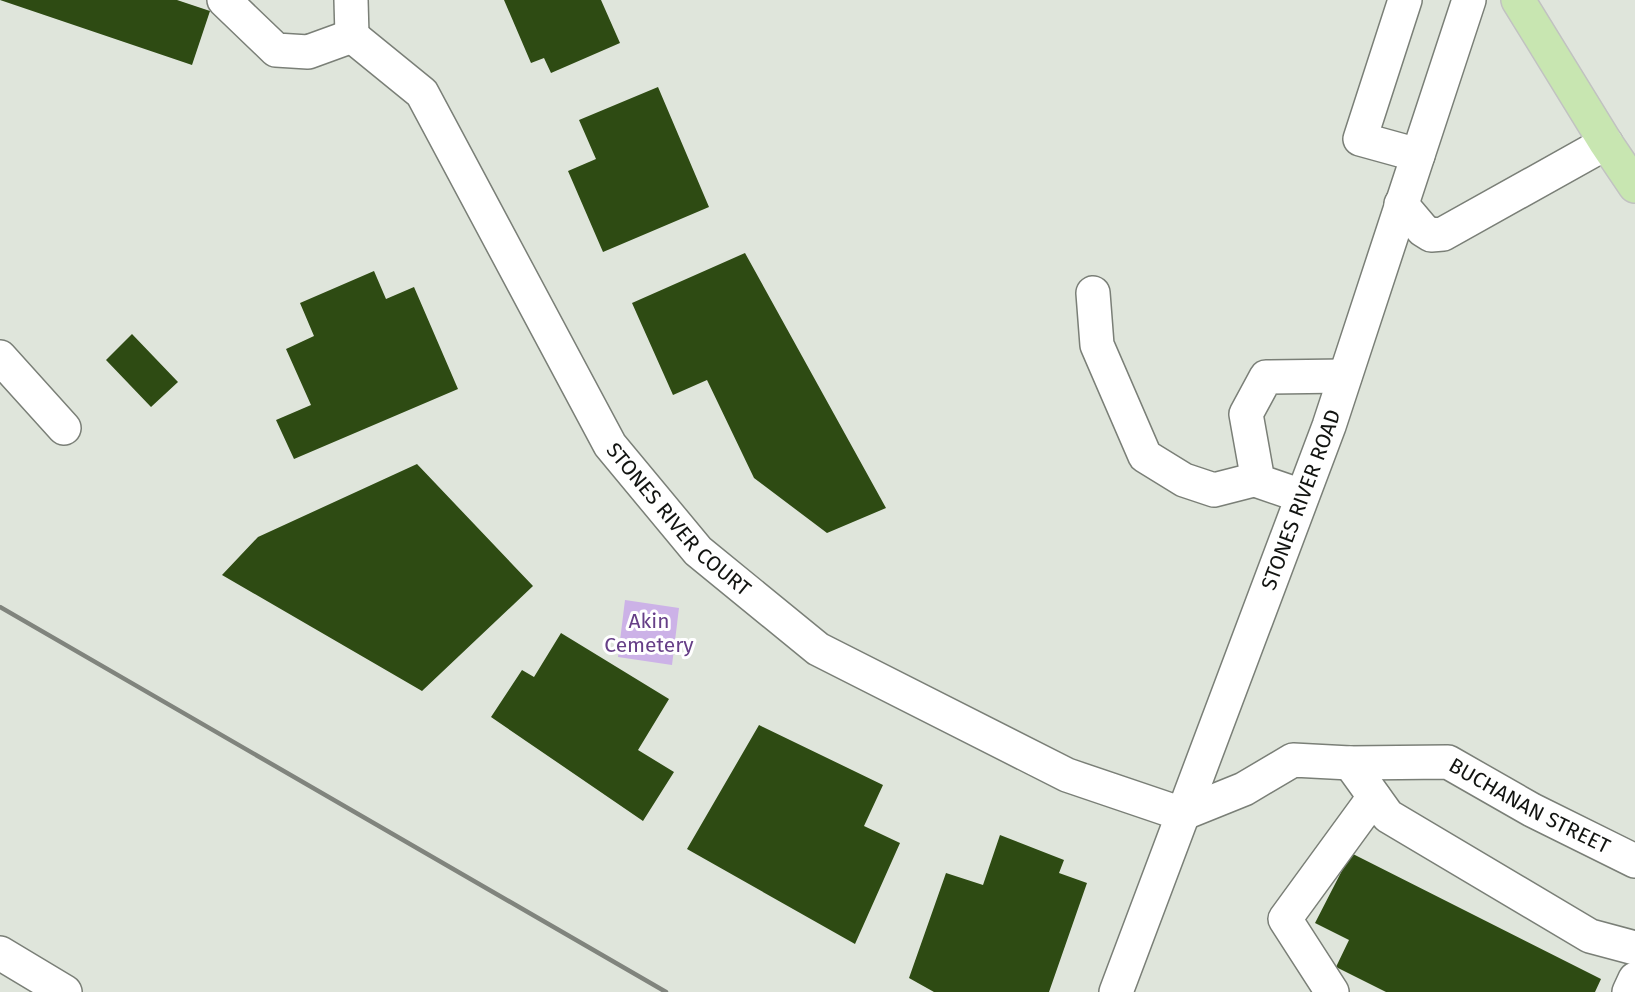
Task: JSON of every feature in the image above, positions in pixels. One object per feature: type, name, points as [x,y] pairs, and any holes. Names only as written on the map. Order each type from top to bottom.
[{"type":"main road","points":[[1518,0],[1625,163]]},
{"type":"street","points":[[224,0],[276,50],[308,52],[352,36],[351,0]]},
{"type":"street","points":[[1405,0],[1360,139],[1418,155]]},
{"type":"street","name":"STONES RIVER ROAD","points":[[1116,992],[1329,426],[1469,0]]},
{"type":"street","name":"STONES RIVER COURT","points":[[352,36],[422,93],[610,445],[698,552],[818,650],[1066,775],[1182,814]]},
{"type":"street","points":[[1401,204],[1423,230],[1431,234],[1443,234],[1625,163]]},
{"type":"street","points":[[1093,292],[1097,345],[1145,456],[1184,480],[1214,490],[1257,479]]},
{"type":"street","points":[[0,357],[64,428]]},
{"type":"street","points":[[1302,496],[1258,481],[1246,414],[1266,377],[1345,376]]},
{"type":"street","name":"BUCHANAN STREET","points":[[1182,814],[1244,789],[1293,760],[1350,763],[1448,762],[1532,810],[1635,861]]},
{"type":"street","points":[[1350,763],[1388,816],[1590,936],[1635,948]]},
{"type":"street","points":[[1332,992],[1286,919],[1374,797]]},
{"type":"street","points":[[0,953],[65,992]]},
{"type":"street","points":[[1629,992],[1635,979]]},
{"type":"green space","name":"Akin Cemetery","points":[[625,600],[679,608],[672,665],[618,657]]},
{"type":"building","points":[[0,0],[177,0],[210,11],[192,65]]},
{"type":"building","points":[[504,0],[601,0],[620,43],[551,73],[544,58],[531,63]]},
{"type":"building","points":[[658,87],[709,207],[603,252],[568,171],[596,159],[579,120]]},
{"type":"building","points":[[745,253],[886,508],[827,533],[754,478],[707,380],[673,395],[632,303]]},
{"type":"building","points":[[374,271],[386,299],[414,287],[458,389],[294,459],[276,420],[311,405],[286,349],[314,336],[300,303]]},
{"type":"building","points":[[132,334],[178,382],[151,407],[106,360]]},
{"type":"building","points":[[417,464],[533,586],[422,691],[222,575],[258,537]]},
{"type":"building","points":[[561,633],[669,699],[638,750],[674,772],[643,821],[491,717],[522,670],[534,677]]},
{"type":"building","points":[[759,725],[883,785],[864,826],[900,843],[855,944],[687,849]]},
{"type":"building","points":[[1000,835],[1064,860],[1059,873],[1087,883],[1049,992],[934,992],[909,978],[946,873],[983,885]]},
{"type":"building","points":[[1351,853],[1601,979],[1595,992],[1386,992],[1336,967],[1349,940],[1315,923]]},
{"type":"railway","points":[[0,607],[666,992]]}]
